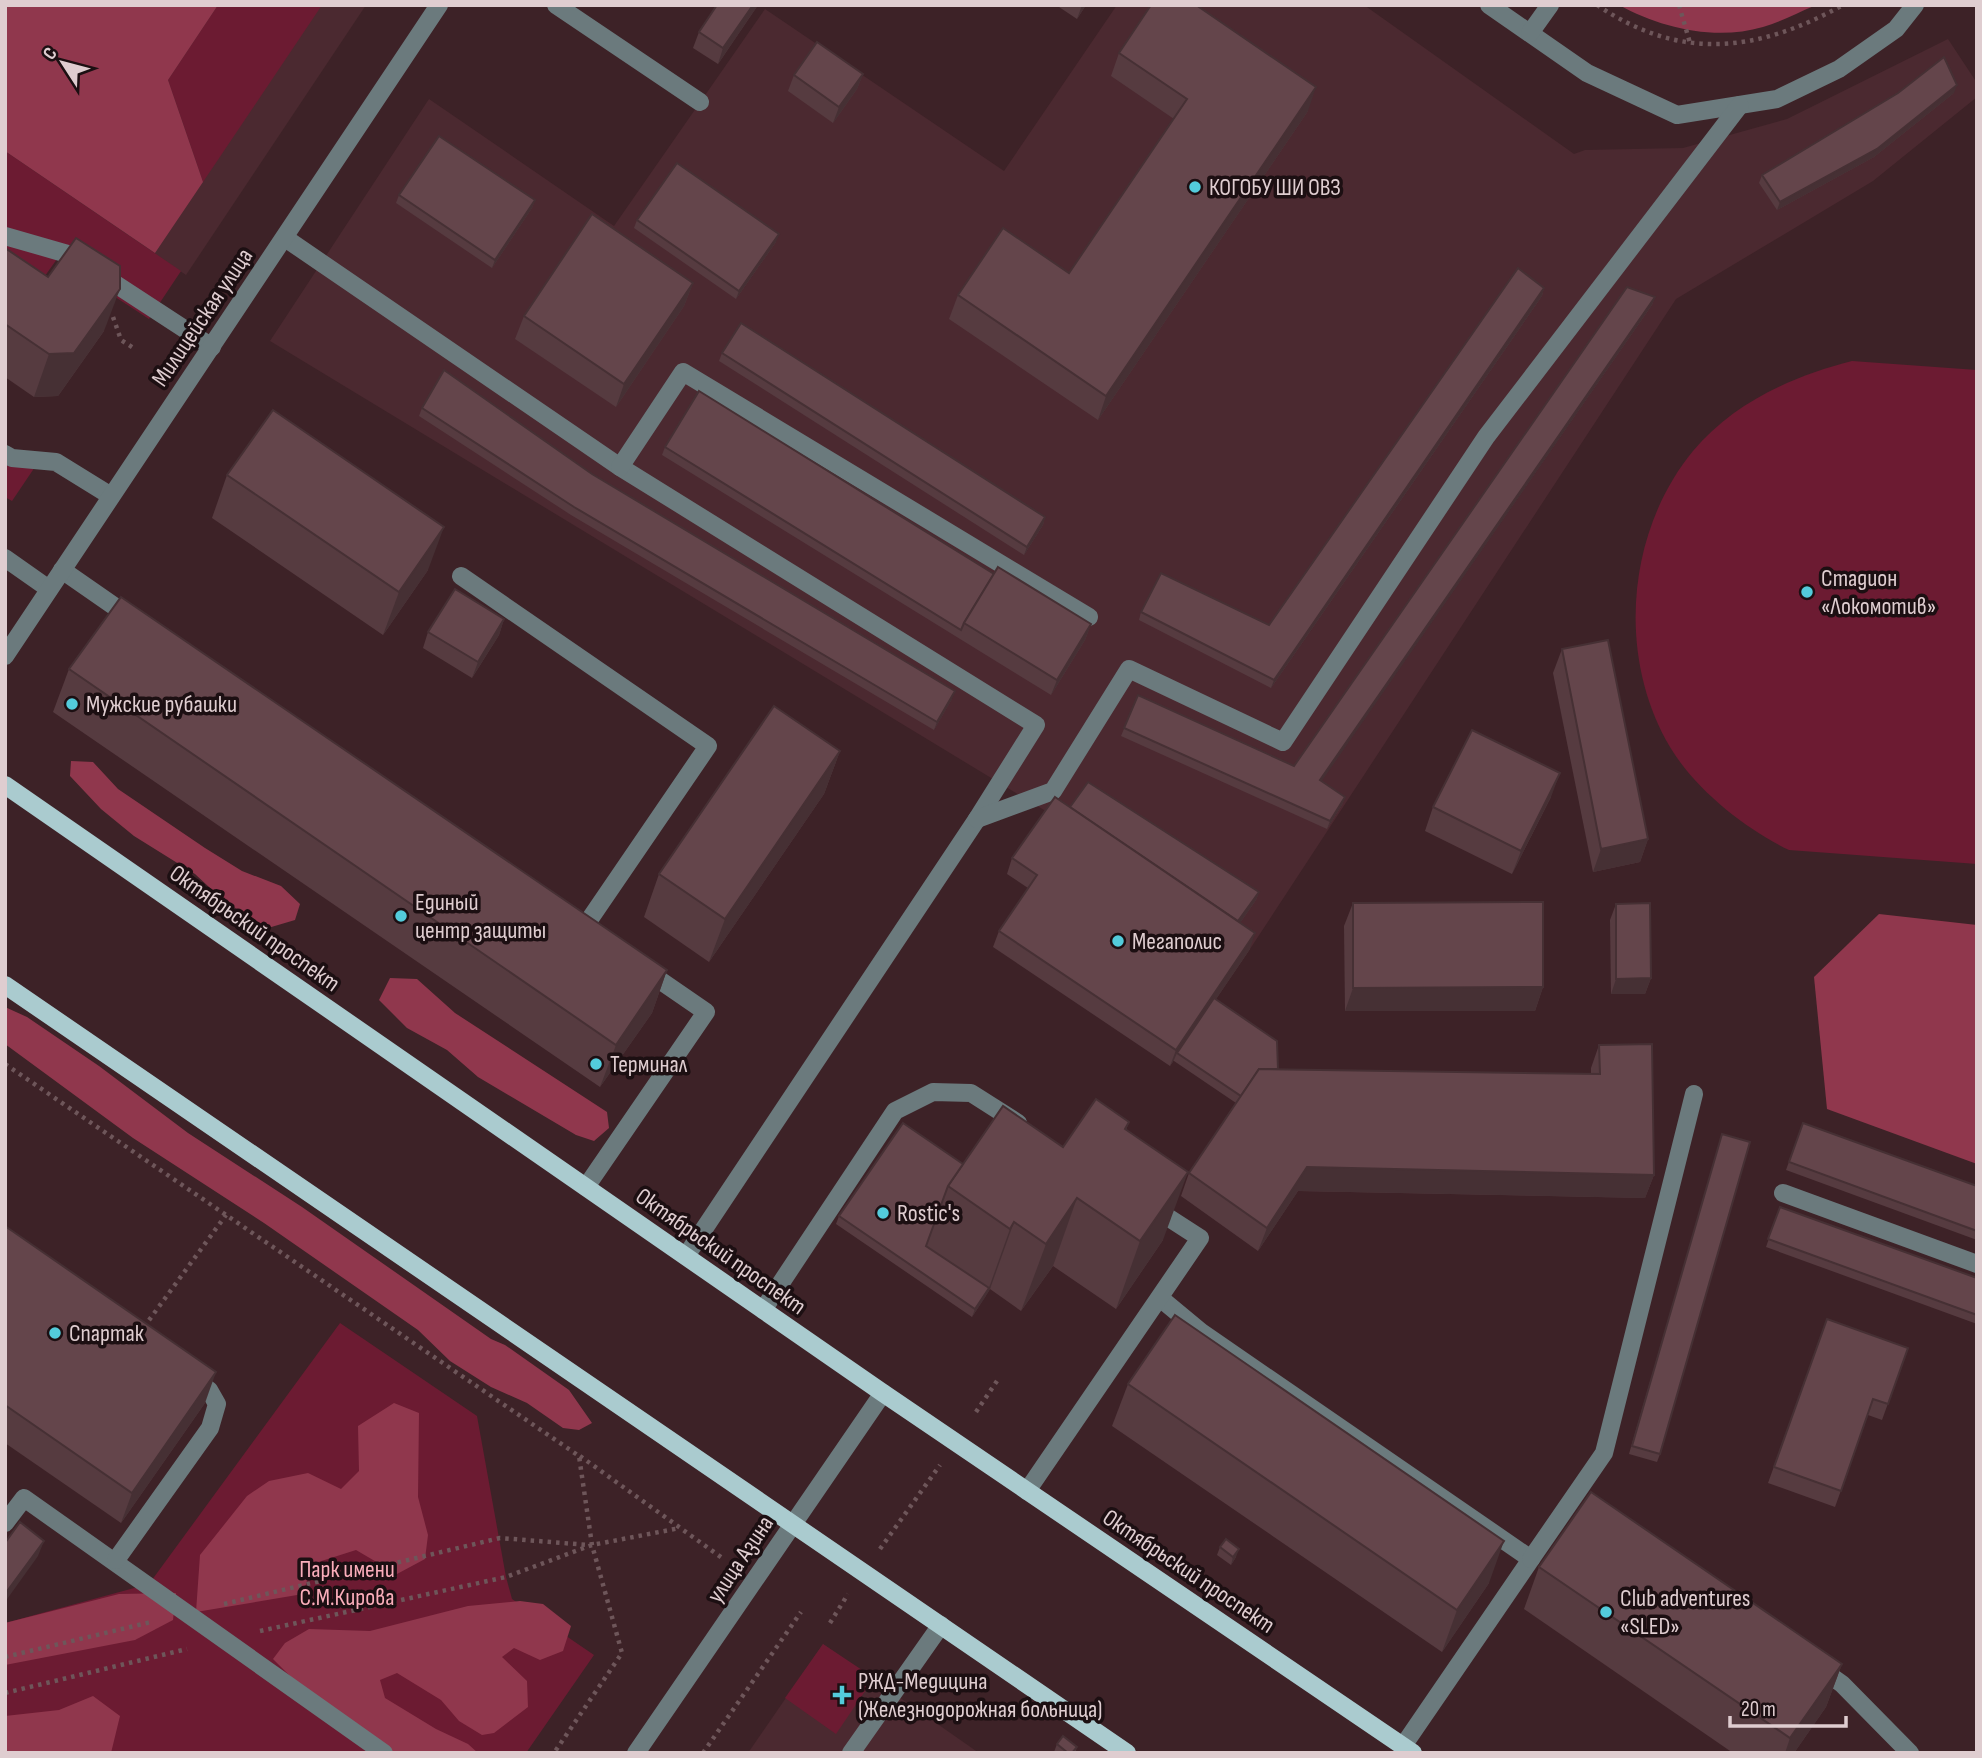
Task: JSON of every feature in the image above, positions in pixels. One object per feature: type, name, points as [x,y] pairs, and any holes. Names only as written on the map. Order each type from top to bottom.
[{"type":"main road","name":"Октябрьский проспект","points":[[5,785],[883,1393],[1408,1749]]},
{"type":"main road","points":[[5,985],[1127,1753]]},
{"type":"street","name":"Милицейская улица","points":[[5,656],[439,5]]},
{"type":"street","points":[[556,5],[700,102]]},
{"type":"street","points":[[1489,5],[1587,72],[1676,115],[1777,99],[1839,69],[1896,29],[1915,5]]},
{"type":"street","points":[[1530,33],[1550,5]]},
{"type":"street","points":[[977,819],[1053,791],[1129,669],[1283,742],[1486,437],[1740,105]]},
{"type":"street","points":[[5,236],[71,255],[212,347]]},
{"type":"street","points":[[285,238],[620,467],[1036,725],[977,819],[686,1256]]},
{"type":"street","points":[[620,467],[683,372],[1089,617]]},
{"type":"street","points":[[5,454],[12,458],[56,462],[111,496]]},
{"type":"street","points":[[5,558],[50,589]]},
{"type":"street","points":[[62,570],[152,633]]},
{"type":"street","points":[[461,576],[708,746],[583,929]]},
{"type":"street","points":[[586,1187],[706,1013],[628,959]]},
{"type":"street","points":[[763,1310],[895,1111],[933,1092],[971,1093],[1028,1129]]},
{"type":"street","points":[[1408,1749],[1531,1559],[1578,1503],[1604,1452],[1695,1094]]},
{"type":"street","points":[[1783,1193],[1977,1264]]},
{"type":"street","points":[[1027,1491],[1200,1238],[1131,1194]]},
{"type":"street","points":[[1160,1298],[1201,1332],[1531,1559]]},
{"type":"street","points":[[116,1560],[210,1428],[216,1404],[209,1390],[177,1368]]},
{"type":"street","name":"улица Азина","points":[[636,1753],[883,1393]]},
{"type":"street","points":[[5,1523],[24,1498],[116,1560],[384,1753]]},
{"type":"street","points":[[851,1753],[941,1625]]},
{"type":"street","points":[[1808,1660],[1842,1684],[1910,1753]]},
{"type":"path","points":[[1597,5],[1648,33],[1690,43],[1722,45],[1766,40],[1843,5]]},
{"type":"path","points":[[1679,5],[1690,43]]},
{"type":"path","points":[[1829,5],[1835,9]]},
{"type":"path","points":[[113,315],[121,340],[135,349]]},
{"type":"path","points":[[5,1064],[579,1456],[725,1560]]},
{"type":"path","points":[[143,1328],[226,1215]]},
{"type":"path","points":[[976,1412],[999,1378]]},
{"type":"path","points":[[863,1572],[956,1442]]},
{"type":"path","points":[[554,1753],[622,1653],[592,1545],[579,1456]]},
{"type":"path","points":[[440,1591],[506,1577],[592,1545],[680,1528]]},
{"type":"path","points":[[438,1552],[500,1538],[592,1545]]},
{"type":"path","points":[[830,1623],[850,1592]]},
{"type":"path","points":[[703,1753],[801,1612]]},
{"type":"shaded area","points":[[5,5],[366,5],[186,275],[5,151]]},
{"type":"shaded area","points":[[5,5],[218,5],[168,80],[203,182],[155,253],[5,151]]},
{"type":"shaded area","points":[[1117,5],[1364,5],[1574,154],[1585,150],[1683,148],[1787,119],[1948,39],[1977,83],[1977,97],[1873,181],[1676,299],[1250,949],[1049,813],[270,341],[429,99],[614,226],[765,9],[1004,171]]},
{"type":"shaded area","points":[[1619,5],[1814,6],[1763,27],[1726,33],[1670,26]]},
{"type":"shaded area","points":[[71,761],[93,762],[118,789],[205,848],[242,871],[281,886],[300,904],[295,920],[268,928],[224,901],[195,874],[134,836],[101,809],[70,776]]},
{"type":"shaded area","points":[[1879,914],[1977,925],[1977,1164],[1827,1109],[1814,977]]},
{"type":"shaded area","points":[[390,978],[417,979],[455,1013],[607,1112],[609,1128],[594,1141],[576,1135],[478,1077],[447,1050],[407,1028],[379,1000]]},
{"type":"shaded area","points":[[5,1007],[27,1017],[99,1066],[188,1133],[302,1207],[569,1390],[592,1423],[579,1430],[563,1428],[527,1403],[491,1387],[450,1361],[418,1330],[264,1223],[133,1138],[5,1044]]},
{"type":"shaded area","points":[[394,1403],[419,1413],[418,1497],[428,1535],[425,1559],[397,1574],[356,1550],[312,1564],[303,1594],[196,1612],[200,1555],[247,1496],[269,1481],[308,1473],[341,1489],[359,1471],[358,1426]]},
{"type":"shaded area","points":[[176,1593],[173,1620],[135,1640],[5,1665],[5,1623],[119,1594]]},
{"type":"shaded area","points":[[520,1601],[543,1604],[571,1626],[563,1651],[540,1660],[514,1648],[502,1657],[527,1681],[528,1707],[494,1733],[482,1735],[459,1721],[441,1700],[397,1673],[380,1680],[385,1698],[436,1729],[468,1744],[478,1753],[395,1753],[343,1718],[292,1678],[273,1659],[285,1643],[309,1629],[370,1631],[468,1606]]},
{"type":"shaded area","name":"РЖД-Медицина (Железнодорожная больница)","points":[[823,1644],[979,1753],[748,1753]]},
{"type":"shaded area","points":[[93,1696],[120,1716],[111,1753],[5,1753],[5,1716],[59,1710]]},
{"type":"green space","points":[[218,5],[322,5],[203,182],[168,80]]},
{"type":"green space","points":[[5,151],[181,271],[149,319],[57,259],[25,304],[5,290]]},
{"type":"green space","name":"Cтадион «Локомотив»","points":[[1852,361],[1977,370],[1977,864],[1789,850],[1772,841],[1722,806],[1680,763],[1653,711],[1642,674],[1636,634],[1636,595],[1642,556],[1654,518],[1671,483],[1693,451],[1709,434],[1745,405],[1786,383]]},
{"type":"green space","points":[[5,454],[39,461],[12,501],[5,497]]},
{"type":"green space","name":"Парк имени С.М.Кирова","points":[[340,1323],[477,1416],[512,1599],[594,1655],[526,1753],[5,1753],[5,1623],[149,1584]]},
{"type":"green space","points":[[823,1644],[874,1678],[836,1734],[785,1698]]},
{"type":"building","points":[[717,5],[753,5],[723,48],[699,32]]},
{"type":"building","name":"КОГОБУ ШИ ОВЗ","points":[[1151,5],[1196,5],[1316,87],[1106,396],[958,295],[1003,228],[1069,273],[1187,99],[1119,53]]},
{"type":"building","points":[[817,42],[863,74],[839,107],[794,75]]},
{"type":"building","points":[[1944,57],[1957,85],[1877,149],[1780,202],[1762,175],[1898,93]]},
{"type":"building","points":[[439,136],[535,200],[495,260],[399,195]]},
{"type":"building","points":[[677,163],[779,234],[739,291],[637,220]]},
{"type":"building","points":[[592,214],[693,283],[624,384],[524,316]]},
{"type":"building","points":[[76,238],[120,266],[120,289],[74,353],[49,354],[5,324],[5,248],[48,277]]},
{"type":"building","points":[[1518,268],[1544,288],[1274,680],[1141,612],[1161,573],[1269,625]]},
{"type":"building","points":[[1627,287],[1655,297],[1320,780],[1345,797],[1330,821],[1124,728],[1138,695],[1294,766]]},
{"type":"building","points":[[741,323],[1045,517],[1027,547],[722,353]]},
{"type":"building","points":[[444,370],[592,474],[955,691],[937,722],[574,507],[422,408]]},
{"type":"building","points":[[699,391],[994,574],[961,630],[665,447]]},
{"type":"building","points":[[273,410],[444,527],[399,592],[227,475]]},
{"type":"building","points":[[998,567],[1091,624],[1057,680],[964,623]]},
{"type":"building","points":[[455,589],[504,619],[478,662],[428,632]]},
{"type":"building","points":[[121,597],[667,970],[616,1045],[69,669]]},
{"type":"building","points":[[1608,640],[1648,839],[1601,849],[1562,649]]},
{"type":"building","points":[[774,706],[840,751],[725,919],[659,874]]},
{"type":"building","points":[[1472,730],[1560,773],[1521,851],[1433,807]]},
{"type":"building","points":[[1088,782],[1259,892],[1238,921],[1070,807]]},
{"type":"building","name":"Мегаполис","points":[[1055,797],[1255,933],[1176,1050],[999,931],[1037,875],[1012,858]]},
{"type":"building","points":[[1543,902],[1543,987],[1353,988],[1353,903]]},
{"type":"building","points":[[1650,903],[1651,978],[1616,979],[1616,904]]},
{"type":"building","points":[[1214,998],[1277,1041],[1278,1069],[1259,1069],[1241,1096],[1177,1053]]},
{"type":"building","points":[[1652,1044],[1654,1175],[1307,1167],[1267,1228],[1189,1173],[1259,1069],[1600,1074],[1599,1045]]},
{"type":"building","points":[[1096,1099],[1129,1122],[1125,1129],[1188,1172],[1140,1241],[1077,1198],[1046,1244],[1014,1222],[1010,1229],[948,1186],[1003,1106],[1063,1147]]},
{"type":"building","points":[[903,1123],[963,1164],[948,1186],[926,1246],[989,1288],[975,1309],[839,1216]]},
{"type":"building","points":[[1803,1123],[1977,1186],[1977,1231],[1789,1162]]},
{"type":"building","points":[[1722,1134],[1750,1142],[1660,1454],[1632,1446]]},
{"type":"building","points":[[1780,1207],[1977,1278],[1977,1315],[1768,1239]]},
{"type":"building","name":"Спартак","points":[[5,1226],[216,1372],[132,1493],[5,1405]]},
{"type":"building","points":[[1175,1315],[1504,1541],[1457,1610],[1128,1384]]},
{"type":"building","points":[[1827,1319],[1908,1348],[1888,1404],[1873,1399],[1841,1491],[1774,1467]]},
{"type":"building","points":[[1591,1492],[1842,1664],[1790,1738],[1539,1567]]},
{"type":"building","points":[[20,1522],[44,1541],[5,1594],[5,1543]]},
{"type":"building","points":[[1226,1539],[1239,1549],[1233,1557],[1220,1547]]},
{"type":"building","points":[[1063,1736],[1077,1747],[1072,1753],[1057,1744]]},
{"type":"place","name":"КОГОБУ ШИ ОВЗ","points":[[1195,187]]},
{"type":"place","name":"Cтадион «Локомотив»","points":[[1807,592]]},
{"type":"place","name":"Мужские рубашки","points":[[72,704]]},
{"type":"place","name":"Единый центр защиты","points":[[401,916]]},
{"type":"place","name":"Мегаполис","points":[[1118,941]]},
{"type":"place","name":"Терминал","points":[[596,1064]]},
{"type":"place","name":"Rostiс's","points":[[883,1213]]},
{"type":"place","name":"Спартак","points":[[55,1333]]},
{"type":"place","name":"Club adventures «SLED»","points":[[1606,1612]]},
{"type":"place","name":"РЖД-Медицина (Железнодорожная больница)","points":[[842,1695]]}]
